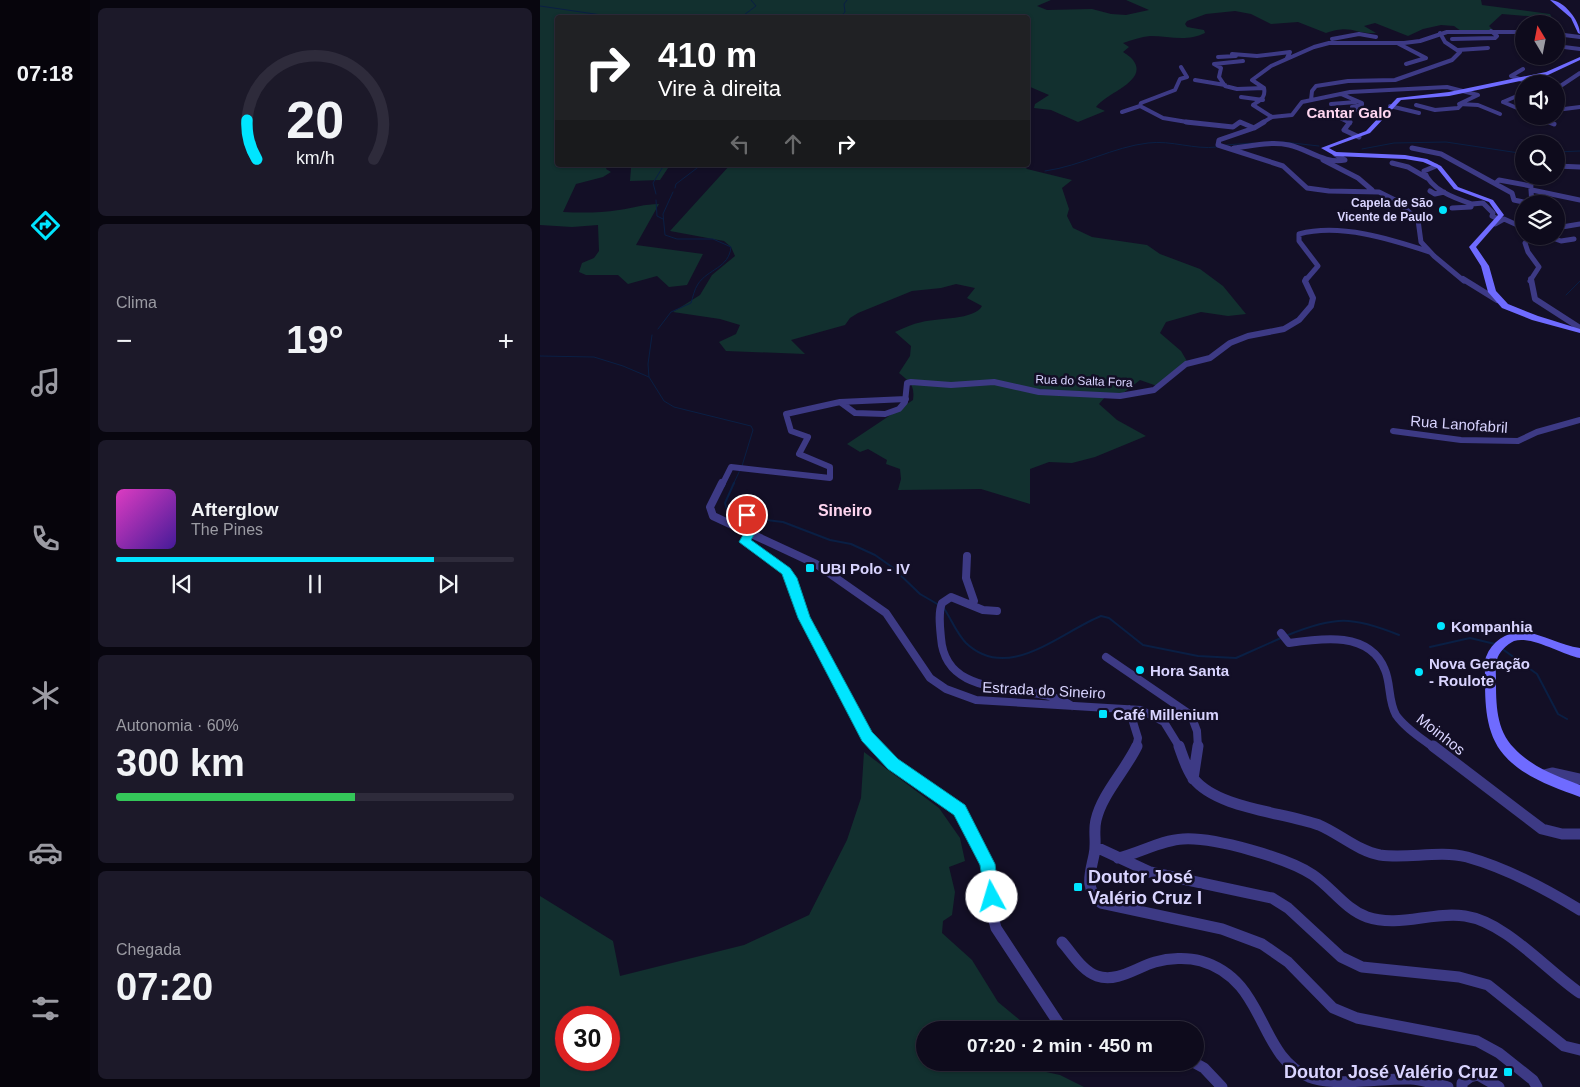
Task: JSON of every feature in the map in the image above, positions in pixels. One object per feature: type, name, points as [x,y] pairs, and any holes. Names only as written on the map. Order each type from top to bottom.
[{"type":"street","points":[[1552,0],[1579,24],[1580,35],[1565,34]]},
{"type":"street","points":[[1452,39],[1495,38],[1497,36],[1491,31]]},
{"type":"street","points":[[1264,88],[1253,79],[1287,58],[1326,44],[1416,42],[1440,33],[1515,32]]},
{"type":"street","points":[[1440,33],[1445,42],[1458,50],[1488,48]]},
{"type":"street","points":[[1326,44],[1330,40],[1352,35],[1367,34],[1376,37]]},
{"type":"street","points":[[1397,43],[1426,58],[1406,64]]},
{"type":"street","points":[[1565,47],[1580,49]]},
{"type":"street","points":[[1311,100],[1312,91],[1316,86],[1348,81],[1394,80],[1452,60],[1460,52],[1458,50]]},
{"type":"street","points":[[1232,54],[1257,56],[1284,51],[1290,52],[1287,58]]},
{"type":"street","points":[[1218,57],[1243,55]]},
{"type":"street","points":[[1539,75],[1548,73],[1580,58]]},
{"type":"street","points":[[1225,85],[1219,77],[1221,68],[1214,64],[1243,61]]},
{"type":"street","points":[[1122,112],[1175,90],[1180,79],[1187,77],[1181,67]]},
{"type":"street","points":[[1515,76],[1511,74],[1523,69]]},
{"type":"street","points":[[1565,83],[1580,73]]},
{"type":"street","points":[[1195,80],[1250,88],[1264,88]]},
{"type":"street","points":[[1229,149],[1284,145],[1336,161],[1345,160],[1324,148],[1329,144],[1368,132],[1390,106],[1399,99],[1465,91],[1515,80]]},
{"type":"street","points":[[1372,190],[1329,191],[1307,188],[1283,166],[1218,145],[1218,140],[1254,128],[1272,117],[1292,114],[1302,102],[1340,94],[1447,87],[1478,96],[1459,103],[1461,105]]},
{"type":"street","points":[[1250,88],[1250,91],[1241,97],[1263,100]]},
{"type":"street","points":[[1263,100],[1264,88]]},
{"type":"street","points":[[1340,94],[1360,102]]},
{"type":"street","points":[[1515,97],[1503,102],[1515,107]]},
{"type":"street","points":[[1263,100],[1253,105],[1272,117]]},
{"type":"street","points":[[1330,104],[1360,102]]},
{"type":"street","points":[[1360,102],[1362,105],[1352,107],[1381,117]]},
{"type":"street","points":[[1416,105],[1435,110],[1458,108],[1461,105],[1478,105],[1500,114]]},
{"type":"street","points":[[1140,106],[1163,118],[1213,126],[1233,127],[1240,122],[1254,128]]},
{"type":"street","points":[[1390,106],[1418,113]]},
{"type":"street","points":[[1565,109],[1580,107]]},
{"type":"street","points":[[1336,116],[1351,122],[1344,130],[1360,136]]},
{"type":"street","points":[[1412,148],[1441,154],[1497,182],[1512,193],[1515,200]]},
{"type":"street","points":[[1312,154],[1338,170],[1358,178],[1372,190],[1390,197],[1418,220],[1419,240],[1430,252],[1479,292],[1490,299],[1498,300]]},
{"type":"street","points":[[1335,154],[1405,157],[1425,160],[1436,166],[1456,188],[1484,198],[1496,207],[1501,215],[1472,246],[1485,266],[1492,292],[1498,300],[1513,310],[1580,330]]},
{"type":"street","points":[[1392,163],[1408,167],[1427,178],[1444,192],[1472,204],[1486,205],[1493,213],[1492,216],[1495,222]]},
{"type":"street","points":[[1427,178],[1424,171],[1436,166]]},
{"type":"street","points":[[1565,166],[1580,167]]},
{"type":"street","points":[[1497,182],[1499,180],[1580,200]]},
{"type":"street","points":[[1531,185],[1531,195]]},
{"type":"street","points":[[1430,191],[1435,194],[1444,192]]},
{"type":"street","points":[[1452,208],[1471,207],[1472,204]]},
{"type":"street","points":[[1495,222],[1500,223],[1504,219],[1515,224]]},
{"type":"street","points":[[1565,226],[1580,224]]},
{"type":"street","name":"Rua do Salta Fora","points":[[906,399],[906,390],[909,382],[951,385],[994,382],[1039,392],[1120,396],[1154,390],[1186,364],[1210,358],[1230,344],[1248,336],[1284,329],[1299,320],[1311,306],[1313,298],[1305,281],[1318,266],[1299,241],[1299,234],[1302,232],[1326,231],[1394,240],[1430,252]]},
{"type":"street","points":[[1565,240],[1574,239]]},
{"type":"street","points":[[1526,245],[1528,252],[1539,267],[1530,281],[1535,299],[1580,330]]},
{"type":"street","points":[[840,402],[855,413],[868,415],[886,414],[899,409],[906,399]]},
{"type":"street","name":"Estrada do Sineiro","points":[[906,399],[840,402],[786,414],[790,431],[793,434],[808,437],[799,454],[802,458],[824,462],[830,467],[830,478],[731,467],[710,507],[714,516],[816,564],[886,613],[930,678],[946,688],[976,700],[1129,709],[1156,716],[1167,725],[1193,779],[1199,786],[1218,796],[1328,829],[1363,850],[1382,855],[1451,854],[1480,862],[1567,902],[1580,910]]},
{"type":"street","name":"Rua Lanofabril","points":[[1393,431],[1461,440],[1518,441],[1537,432],[1580,420]]},
{"type":"street","points":[[745,517],[748,532],[745,542],[777,562],[792,581],[804,618],[867,736],[893,764],[960,810],[988,864],[992,913],[996,928],[1057,1021]]},
{"type":"street","points":[[967,556],[966,578],[974,601],[970,604]]},
{"type":"street","points":[[997,611],[983,610],[951,596],[940,605],[943,649],[947,659],[957,670],[978,682],[1002,690],[1063,699],[1072,706]]},
{"type":"street","points":[[1580,652],[1570,652],[1530,637],[1521,636],[1504,641],[1491,658],[1495,728],[1504,746],[1522,763],[1580,791]]},
{"type":"street","name":"Moinhos","points":[[1283,637],[1289,643],[1325,638],[1356,643],[1369,648],[1384,666],[1396,714],[1412,731],[1542,829],[1562,834],[1580,834]]},
{"type":"street","points":[[1106,657],[1191,716],[1198,727],[1199,739],[1193,779]]},
{"type":"street","points":[[1129,709],[1130,718],[1138,733],[1139,742],[1096,818],[1094,834],[1096,847],[1088,872],[1089,889],[1094,898],[1101,904],[1222,929],[1262,944],[1288,962],[1333,1008],[1357,1018],[1477,1041],[1499,1053],[1533,1080],[1537,1087]]},
{"type":"street","points":[[1544,775],[1552,773],[1580,779]]},
{"type":"street","points":[[1118,858],[1138,854],[1167,842],[1184,839],[1202,840],[1267,856],[1312,874],[1365,916],[1383,921],[1466,916],[1484,923],[1506,936],[1561,982],[1580,993]]},
{"type":"street","points":[[1096,847],[1150,872],[1272,898],[1288,908],[1342,957],[1362,967],[1460,977],[1488,985],[1564,1046],[1580,1050]]},
{"type":"street","points":[[1567,902],[1580,902]]},
{"type":"street","points":[[1062,942],[1082,965],[1098,976],[1116,976],[1162,960],[1183,958],[1202,961],[1221,968],[1242,984],[1281,1052],[1294,1067],[1309,1077],[1326,1080],[1422,1080],[1448,1087]]},
{"type":"street","points":[[1204,1068],[1222,1087]]},
{"type":"street","points":[[1462,1087],[1462,1083],[1470,1077],[1478,1075],[1499,1087]]},
{"type":"green space","points":[[540,0],[1051,0],[1037,6],[1047,10],[1092,9],[1111,14],[1126,15],[1149,10],[1126,0],[1481,0],[1482,5],[1550,15],[1502,14],[1489,26],[1493,30],[1461,31],[1454,26],[1441,25],[1423,29],[1408,36],[1375,23],[1364,26],[1376,33],[1342,29],[1326,33],[1298,22],[1271,24],[1251,14],[1235,11],[1206,14],[1187,21],[1185,24],[1187,27],[1204,30],[1205,33],[1198,36],[1185,38],[1150,36],[1123,43],[1129,47],[1123,52],[1133,60],[1136,74],[1125,86],[1096,107],[1105,111],[1078,122],[1051,110],[1034,108],[1035,104],[1049,95],[1030,87],[1030,15],[555,15],[555,167],[607,167],[606,169],[611,172],[603,177],[576,184],[563,212],[605,212],[659,204],[636,245],[703,254],[687,285],[669,287],[657,276],[628,284],[618,275],[586,275],[579,272],[582,263],[594,258],[599,251],[598,225],[572,227],[540,225]]},
{"type":"green space","points":[[669,167],[660,180],[630,181],[631,168]]},
{"type":"green space","points":[[728,167],[1025,167],[1072,180],[1062,188],[1069,209],[1067,216],[1073,228],[1092,237],[1147,245],[1160,254],[1200,269],[1223,286],[1246,314],[1228,316],[1201,312],[1166,322],[1160,333],[1181,351],[1188,363],[1157,386],[1140,380],[1122,394],[1105,397],[1099,404],[1117,420],[1146,436],[1095,457],[1072,463],[1049,462],[1030,469],[1030,504],[981,489],[898,490],[901,479],[900,469],[886,464],[887,460],[868,449],[860,452],[847,444],[913,400],[911,384],[899,373],[910,356],[911,346],[895,332],[918,323],[955,318],[978,311],[982,306],[967,298],[975,288],[956,284],[941,288],[912,291],[858,313],[850,318],[845,325],[791,340],[805,354],[726,351],[719,342],[736,334],[740,325],[720,319],[673,312],[700,295],[712,275],[735,256],[731,247],[724,241],[670,231]]},
{"type":"green space","points":[[864,752],[939,808],[960,838],[965,861],[949,867],[955,892],[952,915],[943,921],[942,933],[972,960],[998,1002],[1021,1021],[916,1021],[916,1071],[1042,1071],[1060,1075],[1084,1087],[540,1087],[540,896],[613,941],[620,976],[744,945],[809,915],[847,840],[861,798]]},
{"type":"waterway","points":[[744,15],[756,6],[751,0]]},
{"type":"waterway","points":[[842,15],[845,12],[844,4],[847,0]]},
{"type":"waterway","points":[[540,6],[602,15]]},
{"type":"waterway","points":[[1045,171],[1058,169],[1122,148],[1148,143],[1157,142],[1208,148],[1217,147]]},
{"type":"waterway","points":[[1283,142],[1319,146]]},
{"type":"waterway","points":[[1362,149],[1394,143],[1446,142],[1515,152]]},
{"type":"waterway","points":[[1226,145],[1253,143]]},
{"type":"waterway","points":[[1565,152],[1580,151]]},
{"type":"waterway","points":[[656,194],[653,183],[663,167]]},
{"type":"waterway","points":[[675,188],[676,184],[698,167]]},
{"type":"waterway","points":[[658,329],[671,312],[691,303],[698,284],[726,260],[731,247],[713,239],[677,239],[665,235],[663,214],[673,192]]},
{"type":"waterway","points":[[656,200],[657,216],[663,219]]},
{"type":"waterway","points":[[1566,295],[1580,281]]},
{"type":"waterway","points":[[649,377],[648,364],[652,335]]},
{"type":"waterway","points":[[540,356],[594,357],[649,377]]},
{"type":"waterway","points":[[649,377],[664,401],[674,407],[751,426],[753,430],[742,466]]},
{"type":"waterway","points":[[733,485],[740,470]]},
{"type":"waterway","points":[[734,483],[725,503],[728,513],[743,518]]},
{"type":"waterway","points":[[748,518],[783,522],[830,540],[851,544],[875,555],[892,567],[920,594],[939,605]]},
{"type":"waterway","points":[[943,607],[959,635],[966,643],[982,654],[999,658],[1016,657],[1033,651],[1101,616],[1109,618],[1143,645],[1198,656],[1236,658],[1281,638]]},
{"type":"waterway","points":[[1288,635],[1319,624],[1344,621],[1368,624],[1399,635]]},
{"type":"waterway","points":[[1430,647],[1470,638],[1495,644]]},
{"type":"waterway","points":[[1501,648],[1537,674],[1558,714],[1567,719]]},
{"type":"place","name":"Capela de São Vicente de Paulo","points":[[1443,210]]},
{"type":"place","name":"UBI Polo - IV","points":[[810,568]]},
{"type":"place","name":"Kompanhia","points":[[1441,626]]},
{"type":"place","name":"Hora Santa","points":[[1140,670]]},
{"type":"place","name":"Nova Geração - Roulote","points":[[1419,672]]},
{"type":"place","name":"Café Millenium","points":[[1103,714]]},
{"type":"place","name":"Doutor José Valério Cruz I","points":[[1078,887]]},
{"type":"place","name":"Doutor José Valério Cruz","points":[[1508,1072]]},
{"type":"district","name":"Cantar Galo","points":[[1349,112]]},
{"type":"district","name":"Sineiro","points":[[845,510]]},
{"type":"route","points":[[747,515],[744,520],[747,525],[747,532],[750,533],[745,542],[750,547],[777,562],[786,571],[792,581],[804,618],[848,704],[867,736],[893,764],[960,810],[972,829],[988,864],[992,897]]}]
